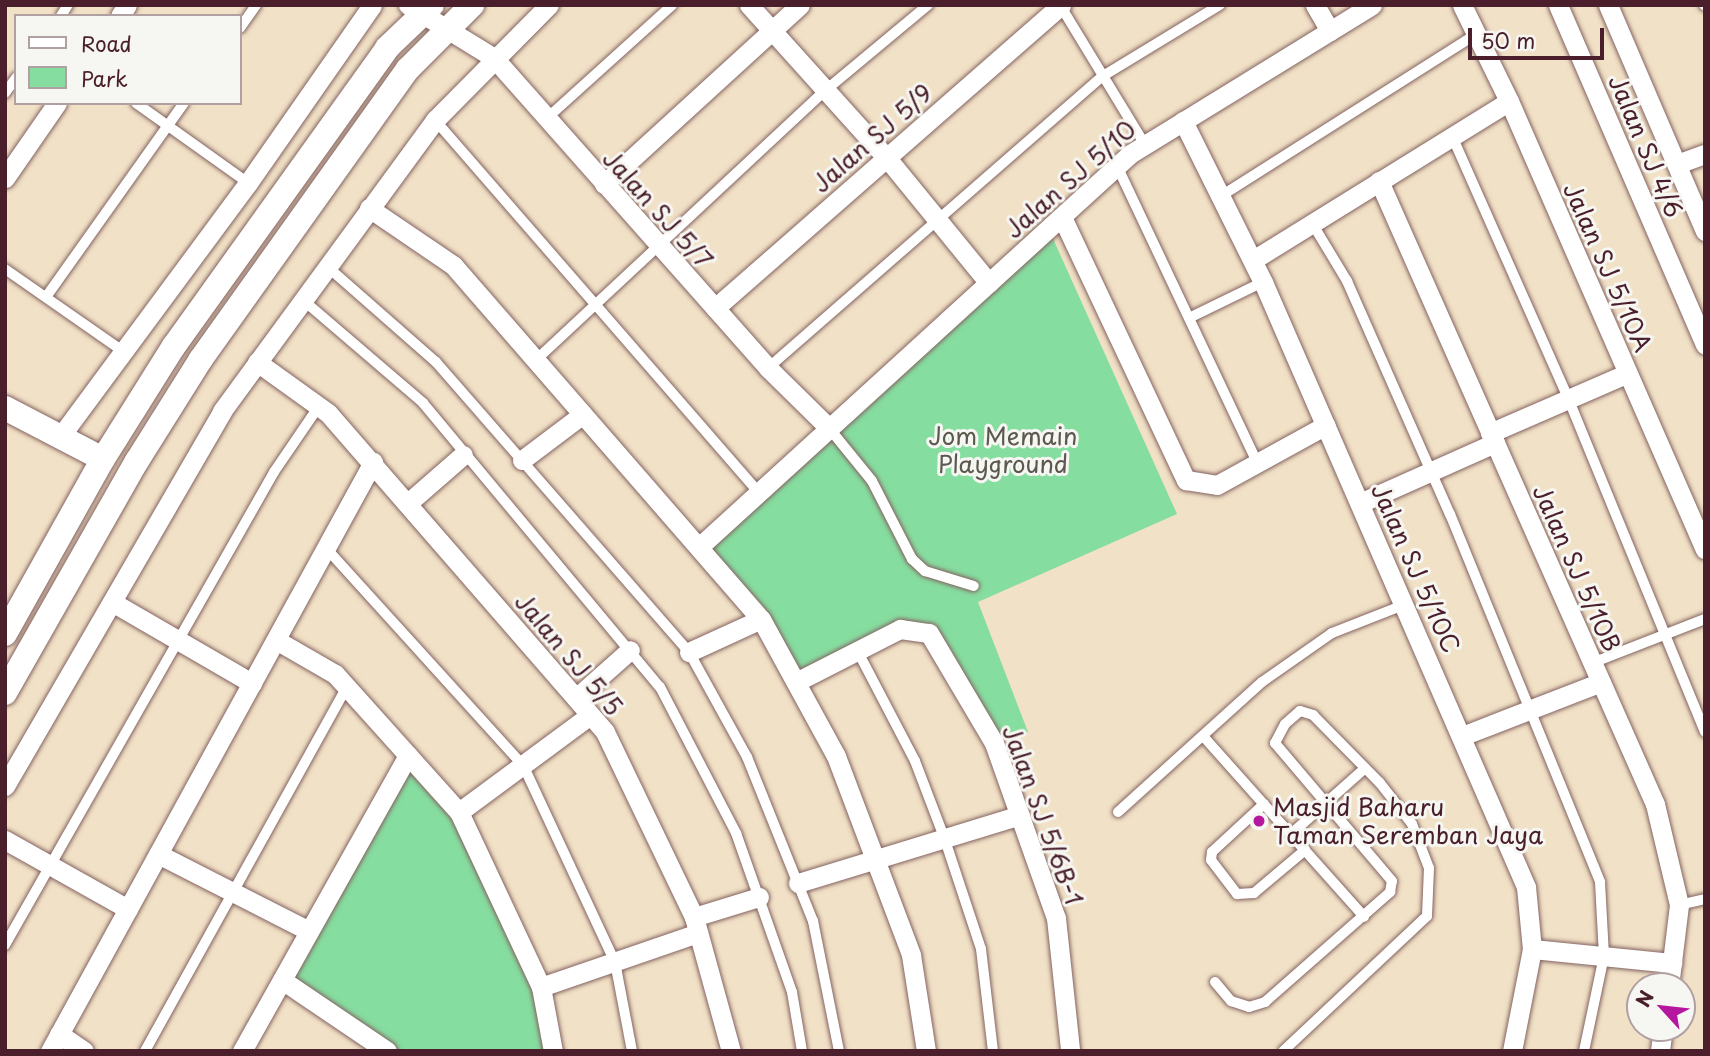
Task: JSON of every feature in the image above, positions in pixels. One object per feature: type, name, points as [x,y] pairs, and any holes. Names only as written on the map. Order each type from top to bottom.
[{"type":"street","points":[[60,437],[248,183],[372,5]]},
{"type":"street","points":[[5,693],[136,461],[201,359],[408,69],[472,5]]},
{"type":"street","points":[[5,786],[222,411],[302,299],[330,270],[369,208],[435,120],[549,5]]},
{"type":"street","points":[[750,5],[887,158],[989,283]]},
{"type":"street","points":[[604,184],[800,5]]},
{"type":"street","name":"Jalan SJ 5/9","points":[[715,309],[1060,5]]},
{"type":"street","points":[[1315,5],[1330,31]]},
{"type":"street","name":"Jalan SJ 5/10","points":[[699,547],[1117,166],[1145,145],[1372,5]]},
{"type":"street","name":"Jalan SJ 5/10A","points":[[1462,5],[1508,101],[1705,550]]},
{"type":"street","name":"Jalan SJ 4/6","points":[[1558,5],[1698,313],[1705,345]]},
{"type":"street","points":[[1608,5],[1704,230]]},
{"type":"street","points":[[5,634],[103,459],[174,346],[387,48],[421,8]]},
{"type":"street","name":"Jalan SJ 5/7","points":[[421,8],[494,58],[768,368],[829,428]]},
{"type":"street","points":[[1253,260],[1508,101]]},
{"type":"street","points":[[5,178],[57,105]]},
{"type":"street","name":"Jalan SJ 5/10C","points":[[1184,121],[1263,282],[1526,887],[1532,949],[1512,1051]]},
{"type":"street","points":[[1677,164],[1705,154]]},
{"type":"street","name":"Jalan SJ 5/10B","points":[[1379,181],[1655,804],[1679,905],[1670,972]]},
{"type":"street","points":[[369,208],[453,265],[761,619],[836,756],[911,954],[926,1051]]},
{"type":"street","points":[[1062,217],[1186,480],[1217,485],[1326,425]]},
{"type":"street","name":"Jalan SJ 5/5","points":[[257,362],[319,406],[373,462],[605,732],[696,925],[731,1051]]},
{"type":"street","points":[[1360,503],[1430,472],[1568,398],[1628,373]]},
{"type":"street","points":[[5,408],[103,459]]},
{"type":"street","points":[[522,460],[583,414]]},
{"type":"street","points":[[408,503],[463,455]]},
{"type":"street","points":[[84,1051],[54,1042],[373,462]]},
{"type":"street","points":[[112,602],[252,684]]},
{"type":"street","points":[[689,652],[761,619]]},
{"type":"street","name":"Jalan SJ 5/6B-1","points":[[796,682],[900,629],[929,633],[994,743],[1056,918],[1067,1050]]},
{"type":"street","points":[[276,640],[335,674],[459,812],[541,988],[553,1051]]},
{"type":"street","points":[[576,698],[631,650]]},
{"type":"street","points":[[1462,736],[1601,682]]},
{"type":"street","points":[[459,812],[590,715]]},
{"type":"street","points":[[243,1051],[408,755]]},
{"type":"street","points":[[798,883],[874,857],[1020,815]]},
{"type":"street","points":[[5,840],[128,909]]},
{"type":"street","points":[[158,855],[309,931]]},
{"type":"street","points":[[541,988],[615,961],[759,897]]},
{"type":"street","points":[[1532,949],[1671,964]]},
{"type":"street","points":[[282,980],[387,1051]]},
{"type":"lane","points":[[242,25],[256,5]]},
{"type":"lane","points":[[546,119],[672,5]]},
{"type":"lane","points":[[536,360],[826,90],[928,5]]},
{"type":"lane","points":[[1060,5],[1145,145]]},
{"type":"lane","points":[[768,368],[1103,76],[1220,5]]},
{"type":"lane","points":[[1221,196],[1476,34]]},
{"type":"lane","points":[[139,105],[248,183]]},
{"type":"lane","points":[[46,297],[183,105]]},
{"type":"lane","points":[[435,120],[759,493]]},
{"type":"lane","points":[[1452,136],[1568,398],[1705,732]]},
{"type":"lane","points":[[1117,166],[1191,317],[1257,462]]},
{"type":"lane","points":[[1312,223],[1347,281],[1531,709],[1600,882],[1604,956],[1584,1051]]},
{"type":"lane","points":[[5,269],[124,353]]},
{"type":"lane","points":[[330,270],[436,362],[689,652],[747,757],[813,921],[839,1051]]},
{"type":"lane","points":[[1191,317],[1263,282]]},
{"type":"lane","points":[[302,299],[423,403],[463,455],[537,534],[660,687],[737,833],[792,992],[802,1051]]},
{"type":"lane","points":[[5,945],[274,472],[319,406]]},
{"type":"lane","points":[[829,428],[872,481],[912,559],[925,570],[974,586]]},
{"type":"lane","points":[[326,548],[523,765],[615,961],[632,1051]]},
{"type":"lane","points":[[1118,812],[1262,682],[1332,633],[1405,604]]},
{"type":"lane","points":[[1592,663],[1705,619]]},
{"type":"lane","points":[[857,650],[915,761],[944,837],[981,949],[993,1051]]},
{"type":"lane","points":[[145,1051],[347,687]]},
{"type":"lane","points":[[1215,982],[1231,1001],[1249,1007],[1265,1002],[1390,892],[1392,881],[1275,743],[1285,724],[1300,711],[1312,715],[1365,768],[1412,824],[1429,868],[1427,916],[1283,1051]]},
{"type":"lane","points":[[1203,736],[1364,917]]},
{"type":"lane","points":[[1291,834],[1365,768]]},
{"type":"lane","points":[[1264,804],[1212,852],[1211,860],[1237,894],[1254,893],[1305,850]]},
{"type":"lane","points":[[1679,905],[1705,900]]},
{"type":"green space","name":"Jom Memain Playground","points":[[1050,232],[1177,514],[978,602],[1028,732],[998,741],[932,630],[898,626],[798,677],[705,547]]},
{"type":"green space","points":[[408,760],[457,813],[524,955],[551,1051],[391,1051],[285,979]]},
{"type":"place","name":"Masjid Baharu Taman Seremban Jaya","points":[[1259,821]]}]
